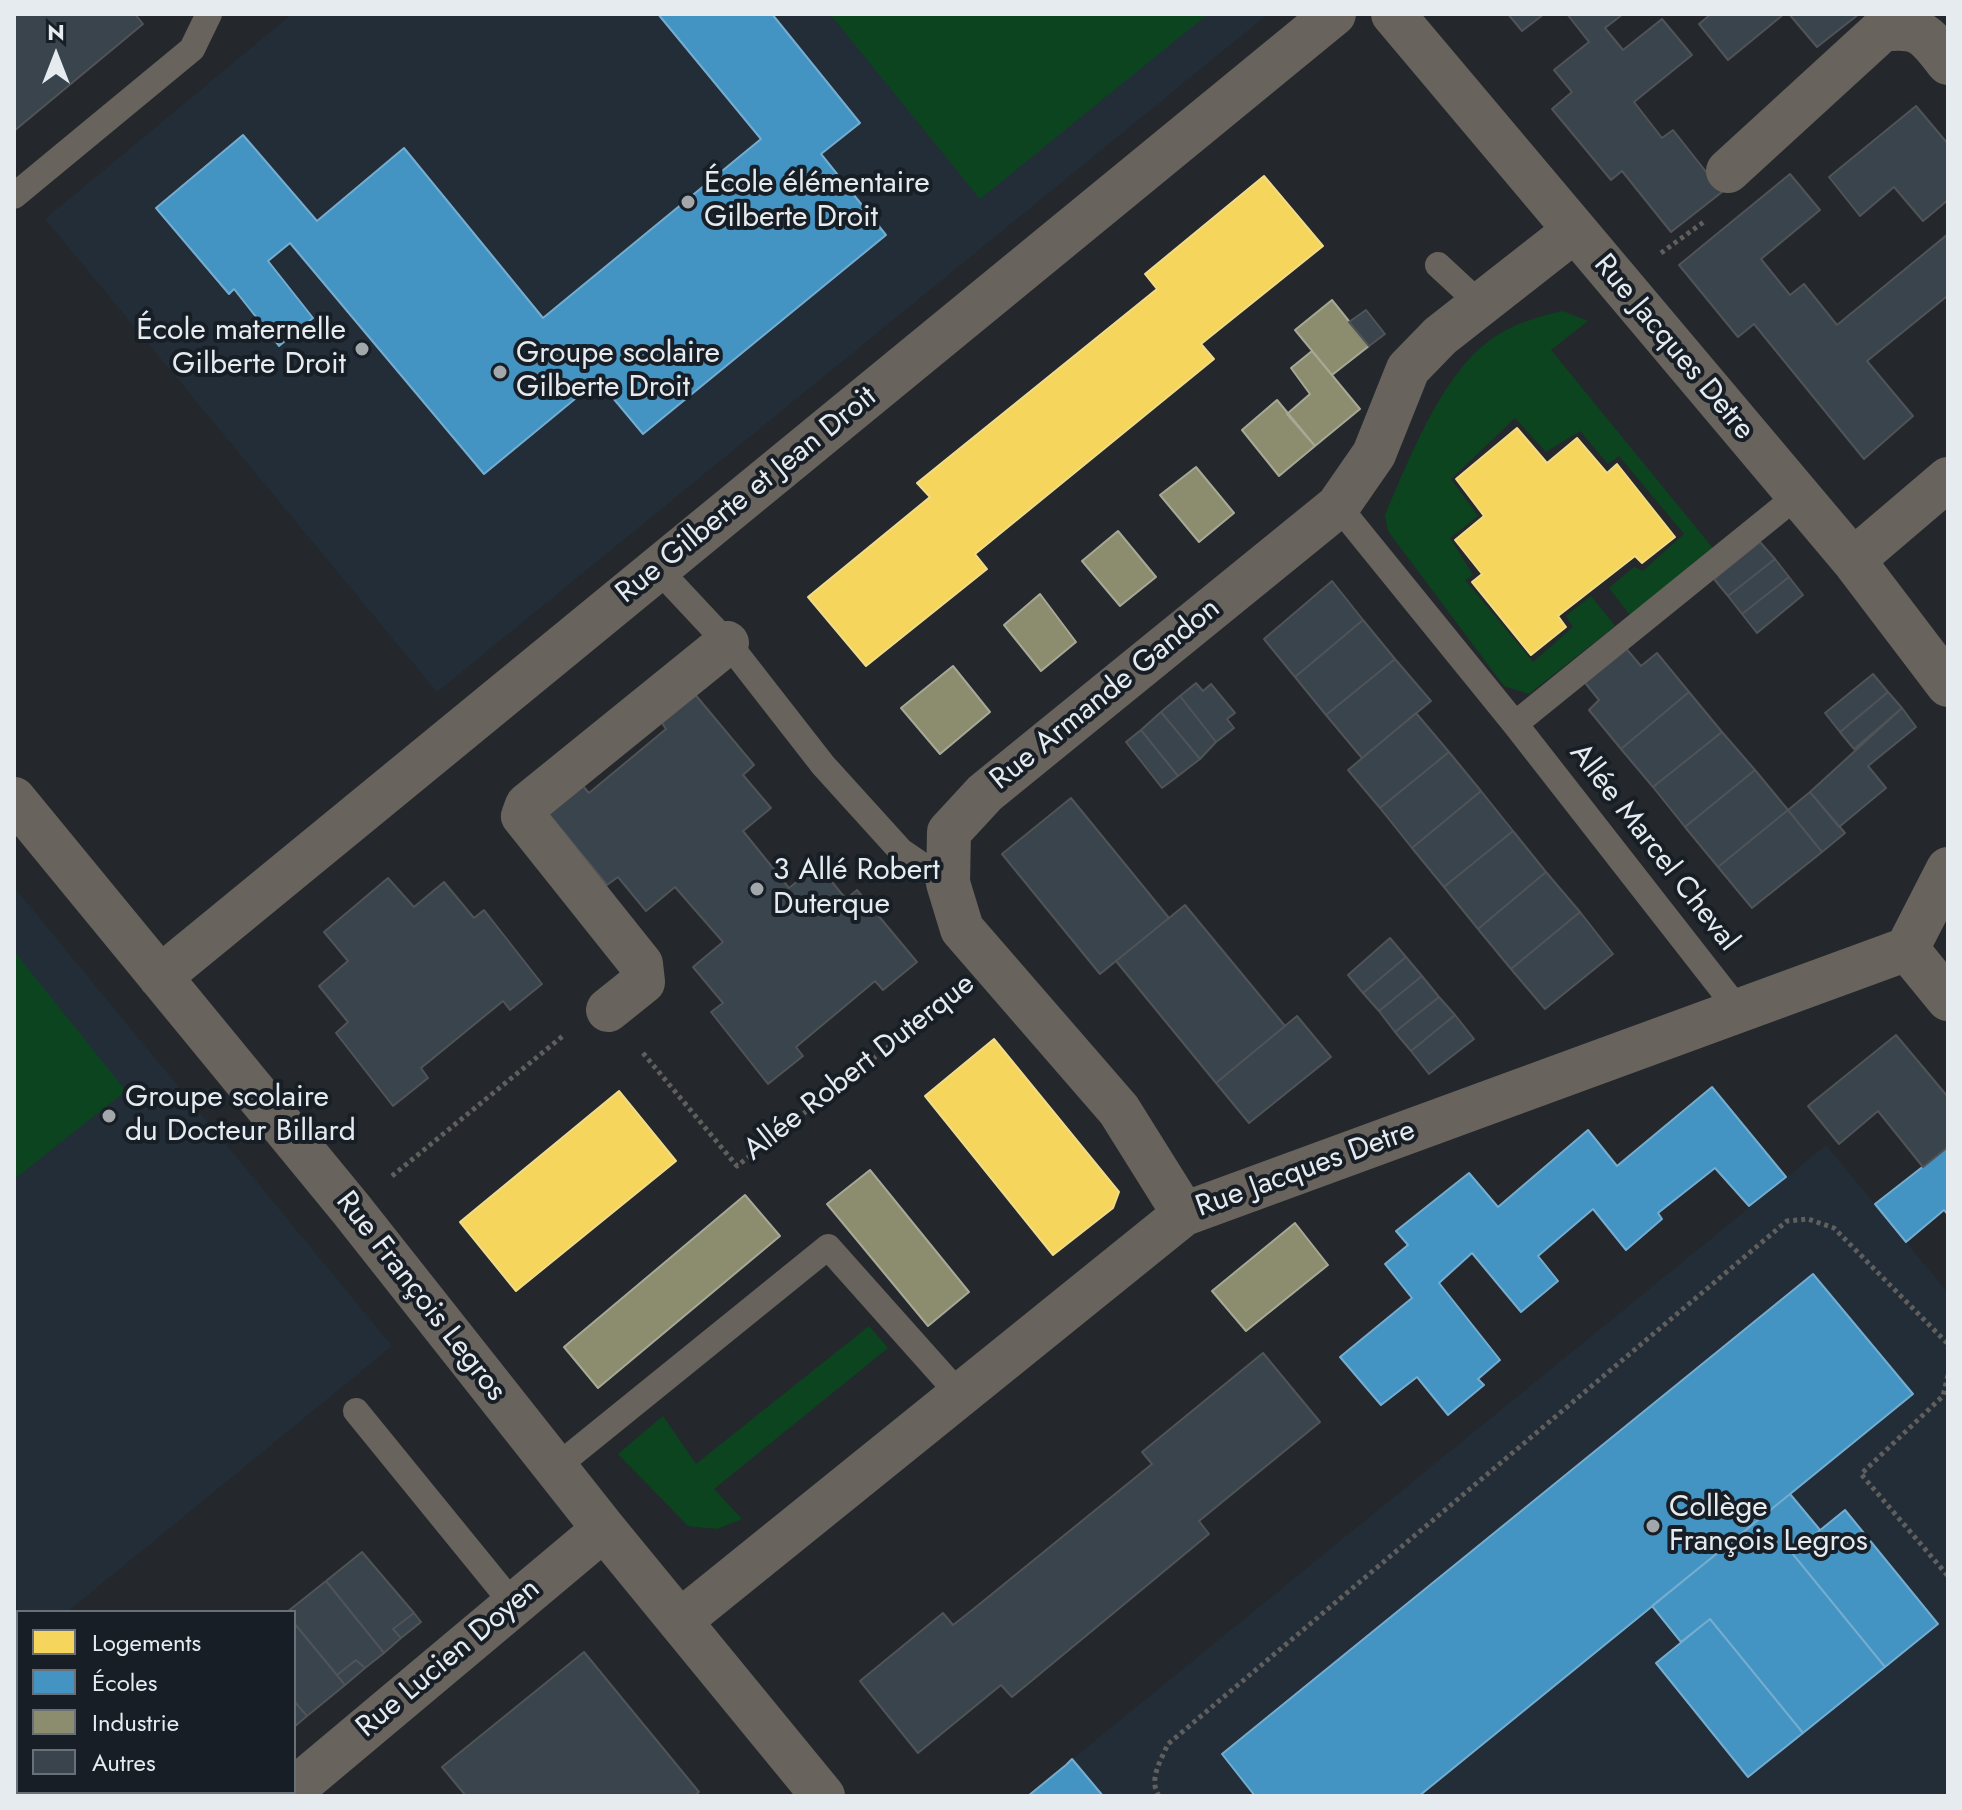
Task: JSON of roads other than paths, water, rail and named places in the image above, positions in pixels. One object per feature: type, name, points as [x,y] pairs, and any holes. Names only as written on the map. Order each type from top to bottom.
[{"type":"street","name":"Rue Gilberte et Jean Droit","points":[[160,977],[1334,14]]},
{"type":"street","name":"Rue Jacques Detre","points":[[1393,14],[1853,560],[1948,685]]},
{"type":"street","points":[[1734,165],[1882,30],[1905,27],[1925,34],[1948,63]]},
{"type":"street","name":"Rue Armande Gandon","points":[[1184,1214],[1119,1110],[962,929],[948,883],[949,832],[985,793],[1338,506],[1374,454],[1408,369],[1440,336],[1574,231]]},
{"type":"street","points":[[1853,560],[1948,479]]},
{"type":"street","points":[[608,1010],[643,982],[641,964],[523,816],[527,805],[727,643]]},
{"type":"street","name":"Rue François Legros","points":[[14,799],[351,1209],[604,1529],[823,1796]]},
{"type":"street","points":[[1948,869],[1907,949],[1948,999]]},
{"type":"street","name":"Rue Jacques Detre","points":[[680,1621],[1184,1214],[1907,949]]},
{"type":"street","name":"Rue Lucien Doyen","points":[[296,1788],[604,1529]]},
{"type":"lane","points":[[14,196],[192,49],[209,14]]},
{"type":"lane","points":[[1438,265],[1480,304]]},
{"type":"lane","points":[[1515,724],[1798,495]]},
{"type":"lane","name":"Allée Marcel Cheval","points":[[1338,506],[1515,724],[1740,1012]]},
{"type":"lane","points":[[658,569],[727,643],[823,765],[901,851],[948,883]]},
{"type":"lane","points":[[555,1468],[828,1247],[960,1395]]},
{"type":"lane","points":[[356,1411],[514,1605]]},
{"type":"place","name":"École élémentaire Gilberte Droit","points":[[688,202]]},
{"type":"place","name":"École maternelle Gilberte Droit","points":[[362,349]]},
{"type":"place","name":"Groupe scolaire Gilberte Droit","points":[[500,372]]},
{"type":"place","name":"3 Allé Robert Duterque","points":[[757,889]]},
{"type":"place","name":"Groupe scolaire du Docteur Billard","points":[[109,1116]]},
{"type":"place","name":"Collège François Legros","points":[[1653,1526]]}]
